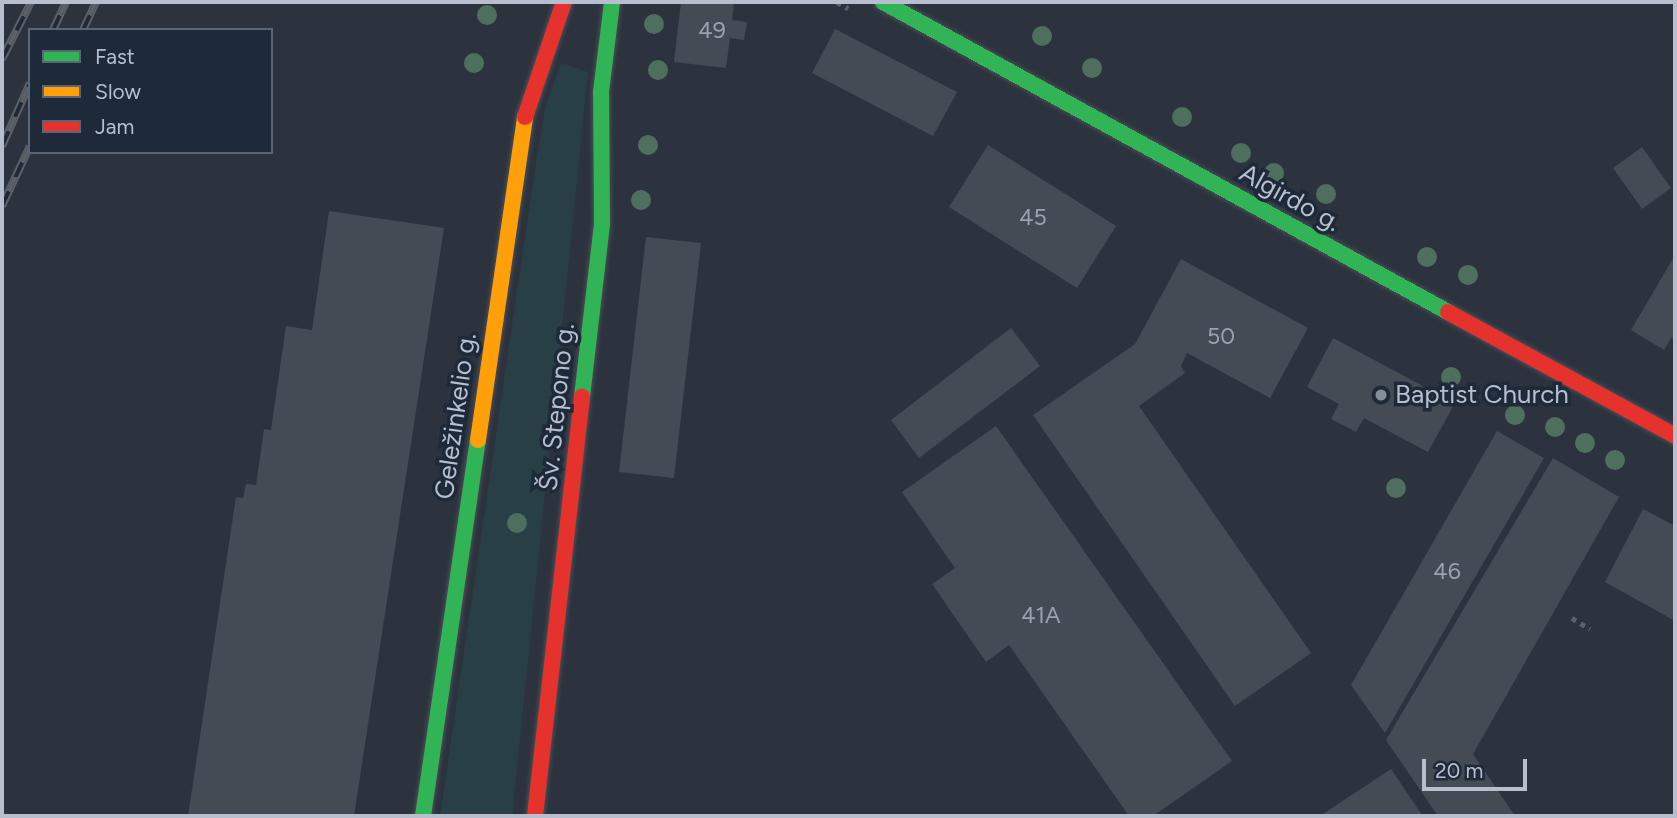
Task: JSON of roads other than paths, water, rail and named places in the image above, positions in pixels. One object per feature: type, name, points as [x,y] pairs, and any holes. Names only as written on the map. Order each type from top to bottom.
[{"type":"street","name":"Šv. Stepono g.","points":[[536,816],[602,223],[601,92],[612,2]]},
{"type":"street","name":"Algirdo g.","points":[[883,2],[918,17],[1675,436]]},
{"type":"street","name":"Geležinkelio g.","points":[[423,816],[524,121],[535,78],[556,27],[570,7]]},
{"type":"railway","points":[[2,59],[31,2]]},
{"type":"railway","points":[[54,28],[66,2]]},
{"type":"railway","points":[[84,28],[96,2]]},
{"type":"railway","points":[[2,146],[28,88]]},
{"type":"railway","points":[[2,206],[28,150]]},
{"type":"place","name":"Baptist Church","points":[[1381,395]]}]
